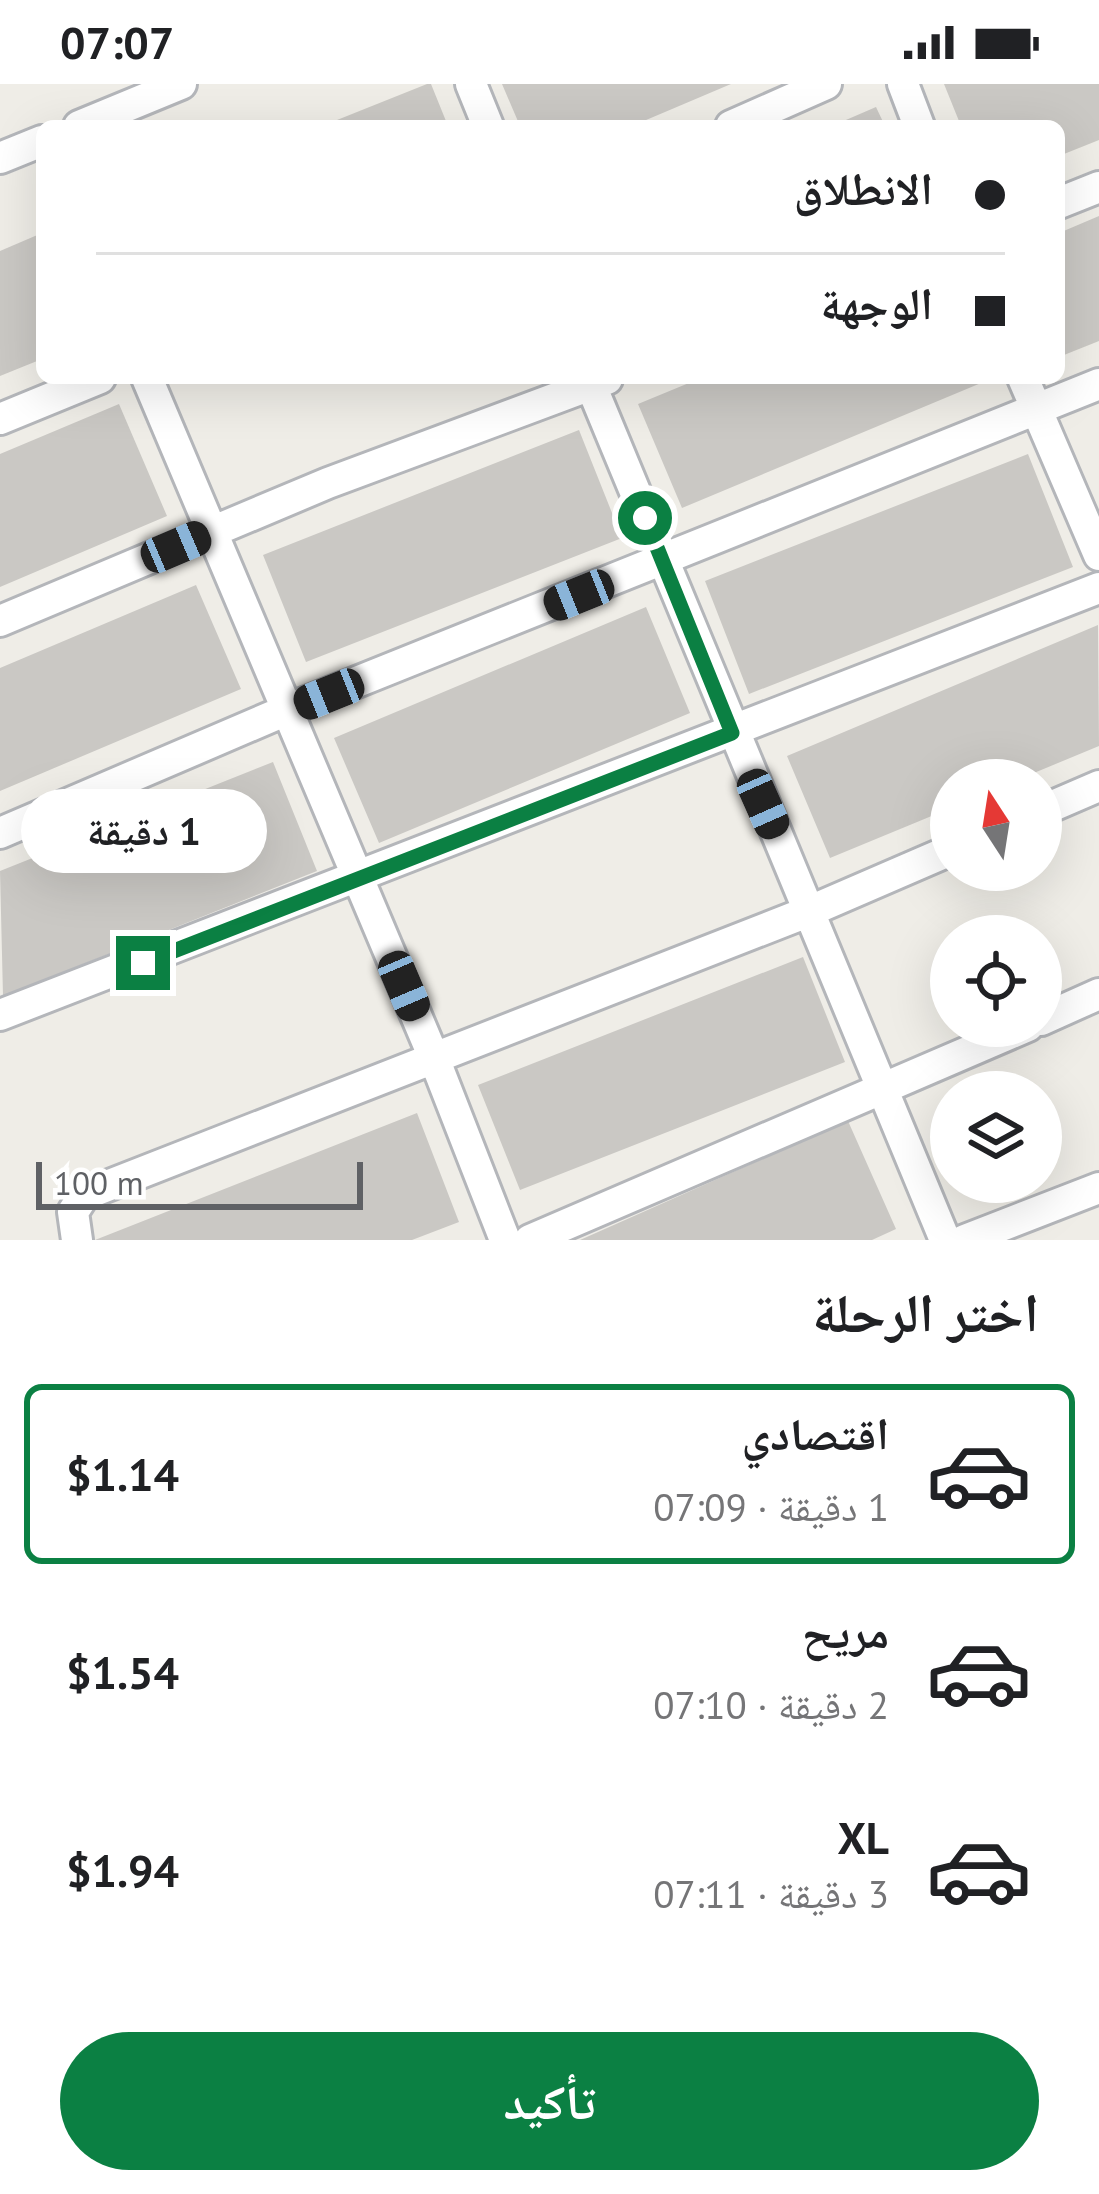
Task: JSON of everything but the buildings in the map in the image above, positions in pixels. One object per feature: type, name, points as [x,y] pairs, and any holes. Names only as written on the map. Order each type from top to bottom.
[{"type":"street","points":[[94,120],[182,84]]},
{"type":"street","points":[[471,84],[486,120]]},
{"type":"street","points":[[745,120],[826,84]]},
{"type":"street","points":[[903,84],[918,120]]},
{"type":"street","points":[[0,158],[36,143]]},
{"type":"street","points":[[1065,201],[1099,187]]},
{"type":"street","points":[[0,419],[85,384]]},
{"type":"street","points":[[150,384],[434,1058],[505,1240]]},
{"type":"street","points":[[0,621],[212,531],[586,384]]},
{"type":"street","points":[[597,384],[732,733],[946,1240]]},
{"type":"street","points":[[1026,384],[1099,555]]},
{"type":"street","points":[[0,833],[287,710],[1099,384]]},
{"type":"street","points":[[0,1015],[1099,588]]},
{"type":"street","points":[[1062,802],[1099,786]]},
{"type":"street","points":[[77,1240],[73,1213],[84,1196],[930,859]]},
{"type":"street","points":[[1062,1011],[1099,994]]},
{"type":"street","points":[[530,1240],[981,1047]]},
{"type":"street","points":[[965,1240],[1099,1188]]},
{"type":"route","points":[[143,963],[732,733],[645,518]]}]
